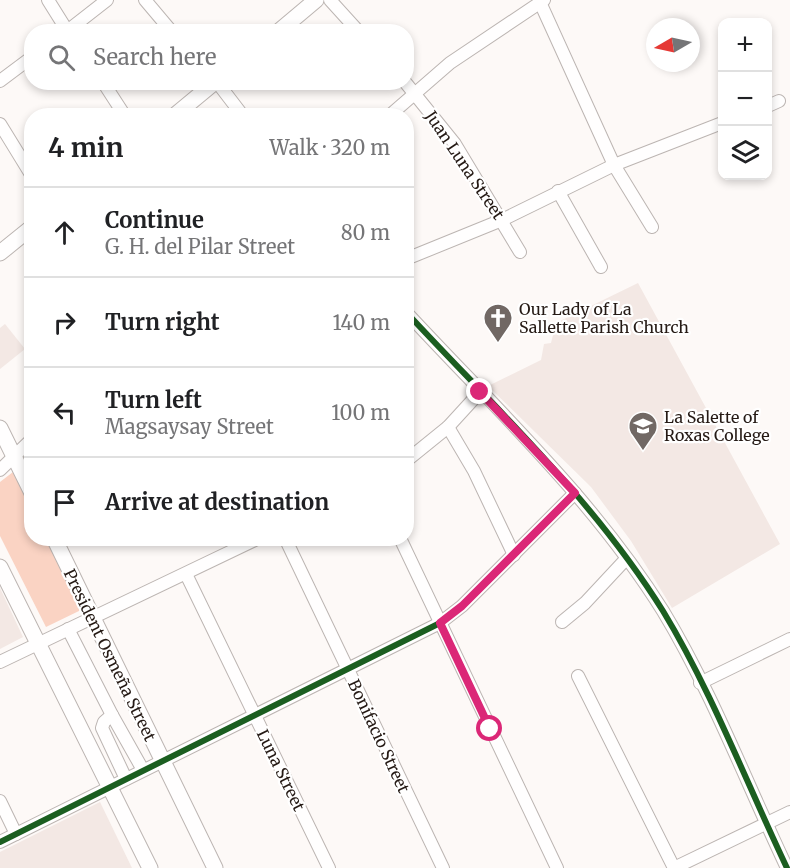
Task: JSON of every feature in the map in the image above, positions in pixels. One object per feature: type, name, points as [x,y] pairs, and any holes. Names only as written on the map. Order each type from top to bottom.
[{"type":"main road","points":[[288,24],[316,0]]},
{"type":"main road","points":[[184,108],[206,90]]},
{"type":"main road","points":[[0,253],[24,234]]},
{"type":"main road","points":[[0,428],[24,477]]},
{"type":"main road","name":"President Osmeña Street","points":[[58,546],[215,868]]},
{"type":"main road","points":[[0,569],[150,868]]},
{"type":"street","points":[[48,0],[63,24]]},
{"type":"street","points":[[76,24],[107,0]]},
{"type":"street","points":[[145,0],[165,24]]},
{"type":"street","points":[[330,0],[351,24]]},
{"type":"street","points":[[397,108],[481,40],[541,0],[614,165],[651,227]]},
{"type":"street","points":[[0,81],[24,63]]},
{"type":"street","points":[[108,90],[120,108]]},
{"type":"street","points":[[222,90],[237,108]]},
{"type":"street","name":"Juan Luna Street","points":[[414,92],[455,144],[520,252]]},
{"type":"street","points":[[0,124],[24,163]]},
{"type":"street","points":[[414,257],[502,220],[614,165],[718,125]]},
{"type":"street","points":[[558,191],[601,267]]},
{"type":"street","points":[[414,321],[575,493],[664,613],[700,683],[787,868]]},
{"type":"street","points":[[414,455],[448,427],[480,392]]},
{"type":"street","points":[[448,427],[474,471],[514,555]]},
{"type":"street","points":[[0,470],[24,446]]},
{"type":"street","points":[[0,842],[440,623],[462,606],[575,493]]},
{"type":"street","points":[[0,662],[186,574],[235,546]]},
{"type":"street","name":"Bonifacio Street","points":[[289,546],[443,868]]},
{"type":"street","points":[[404,546],[558,868]]},
{"type":"street","points":[[562,622],[585,603],[626,559]]},
{"type":"street","name":"Luna Street","points":[[186,574],[329,868]]},
{"type":"street","points":[[68,629],[112,716],[143,770]]},
{"type":"street","points":[[700,683],[790,639]]},
{"type":"street","points":[[578,676],[674,868],[790,812]]},
{"type":"street","points":[[112,716],[104,722],[102,728],[126,779]]},
{"type":"street","points":[[0,801],[16,834]]},
{"type":"shaded area","name":"La Salette of Roxas College","points":[[638,283],[780,544],[672,608],[631,541],[591,487],[488,386],[541,360],[544,344],[551,343],[556,323]]},
{"type":"shaded area","points":[[5,324],[24,350],[0,369],[0,328]]},
{"type":"shaded area","points":[[13,472],[24,495],[24,546],[49,546],[81,610],[46,627],[0,536],[0,482]]},
{"type":"shaded area","points":[[0,588],[23,637],[0,649]]},
{"type":"shaded area","points":[[100,802],[132,868],[0,868],[0,852]]},
{"type":"cycle path","points":[[414,320],[542,456],[636,570],[663,611],[697,673],[787,868]]},
{"type":"cycle path","points":[[0,842],[440,623],[462,606],[575,493]]},
{"type":"place","name":"Our Lady of La Sallette Parish Church","points":[[498,344]]},
{"type":"place","name":"La Salette of Roxas College","points":[[643,452]]},
{"type":"route","points":[[480,392],[575,493],[462,606],[440,623],[490,729]]}]
